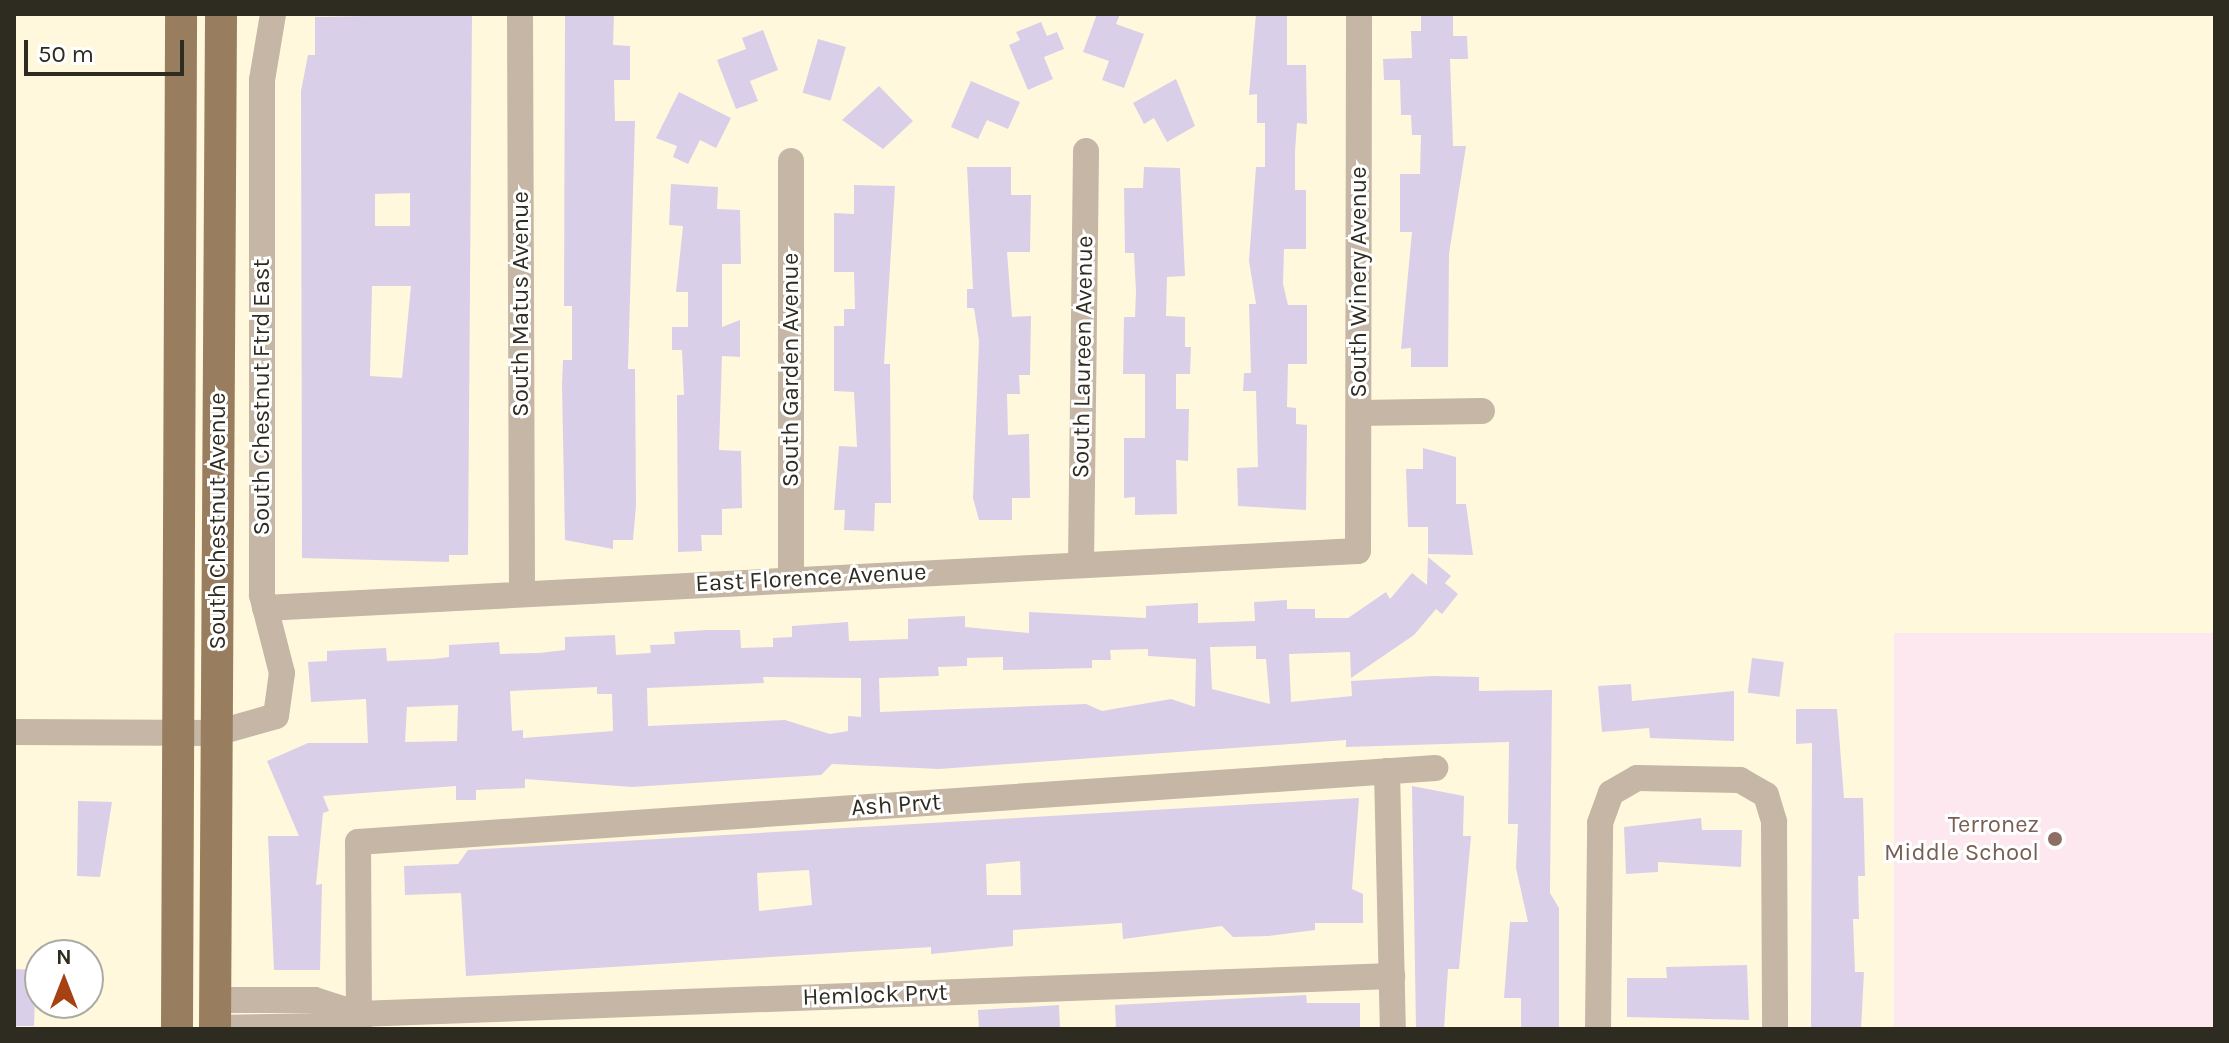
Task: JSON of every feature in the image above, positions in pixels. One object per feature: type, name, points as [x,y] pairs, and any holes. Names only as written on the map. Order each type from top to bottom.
[{"type":"main road","name":"South Chestnut Avenue","points":[[177,1029],[181,14]]},
{"type":"main road","name":"South Chestnut Avenue","points":[[215,1019],[221,14]]},
{"type":"street","name":"South Chestnut Ftrd East","points":[[216,733],[276,716],[282,673],[265,608],[262,80],[273,14]]},
{"type":"street","name":"South Matus Avenue","points":[[520,14],[522,593]]},
{"type":"street","name":"South Winery Avenue","points":[[1358,551],[1359,14]]},
{"type":"street","name":"South Laureen Avenue","points":[[1081,563],[1086,151]]},
{"type":"street","name":"South Garden Avenue","points":[[791,161],[791,579]]},
{"type":"street","points":[[1359,413],[1482,411]]},
{"type":"street","name":"East Florence Avenue","points":[[265,608],[1081,563],[1358,551]]},
{"type":"street","points":[[14,732],[216,733]]},
{"type":"street","name":"Ash Prvt","points":[[359,1021],[358,842],[1435,768]]},
{"type":"street","points":[[1387,771],[1393,1029]]},
{"type":"street","points":[[1598,1029],[1600,823],[1611,793],[1637,778],[1740,780],[1766,795],[1774,822],[1775,1029]]},
{"type":"street","name":"Hemlock Prvt","points":[[215,1019],[319,1026],[359,1021],[1392,976]]},
{"type":"shaded area","name":"Terronez Middle School","points":[[1894,633],[2215,633],[2215,1029],[1894,1029]]},
{"type":"building","points":[[472,14],[468,555],[449,555],[449,562],[302,558],[301,91],[308,55],[315,55],[315,17]],"holes":[[[410,193],[410,226],[375,226],[375,194]],[[372,286],[411,286],[402,378],[370,376]]]},
{"type":"building","points":[[565,14],[614,14],[613,45],[630,46],[630,80],[614,80],[615,121],[635,121],[628,369],[635,369],[636,506],[633,540],[613,540],[613,549],[565,540],[562,384],[563,360],[572,360],[572,306],[564,306]]},
{"type":"building","points":[[1097,14],[1120,14],[1116,24],[1144,34],[1124,88],[1102,80],[1109,61],[1083,52]]},
{"type":"building","points":[[1256,14],[1287,14],[1287,65],[1306,65],[1307,124],[1297,123],[1295,190],[1306,190],[1306,249],[1284,249],[1283,284],[1288,305],[1307,305],[1307,364],[1288,364],[1287,407],[1296,408],[1296,424],[1307,425],[1306,510],[1238,506],[1237,468],[1258,467],[1256,391],[1243,391],[1244,373],[1251,373],[1249,304],[1256,304],[1249,261],[1256,167],[1265,167],[1265,123],[1257,123],[1257,94],[1249,95]]},
{"type":"building","points":[[1421,14],[1453,14],[1453,36],[1467,36],[1468,59],[1450,59],[1453,146],[1466,146],[1449,254],[1448,367],[1411,367],[1411,348],[1401,349],[1412,232],[1400,232],[1400,174],[1420,174],[1421,135],[1412,135],[1411,115],[1401,115],[1400,80],[1384,80],[1383,59],[1412,58],[1411,31],[1421,31]]},
{"type":"building","points":[[1041,22],[1047,36],[1057,32],[1064,49],[1044,57],[1053,79],[1028,90],[1009,45],[1020,40],[1016,32]]},
{"type":"building","points":[[763,30],[778,70],[750,81],[758,101],[736,109],[717,60],[746,49],[742,38]]},
{"type":"building","points":[[818,39],[846,47],[830,101],[803,93]]},
{"type":"building","points":[[1176,79],[1195,126],[1167,142],[1154,118],[1144,124],[1133,103]]},
{"type":"building","points":[[971,81],[1020,102],[1008,129],[987,120],[978,139],[951,127]]},
{"type":"building","points":[[879,86],[913,121],[883,149],[842,120]]},
{"type":"building","points":[[679,92],[731,118],[716,148],[700,140],[688,164],[673,157],[677,146],[656,138]]},
{"type":"building","points":[[967,167],[1011,167],[1011,195],[1031,195],[1030,252],[1007,252],[1012,317],[1031,316],[1030,375],[1019,375],[1020,394],[1007,394],[1008,435],[1029,434],[1030,498],[1012,498],[1012,520],[979,520],[973,498],[979,341],[974,308],[967,308],[967,289],[973,289]]},
{"type":"building","points":[[1144,167],[1180,168],[1185,276],[1167,277],[1166,316],[1185,317],[1185,347],[1191,347],[1190,374],[1176,374],[1176,409],[1189,409],[1188,461],[1176,460],[1177,514],[1135,515],[1135,497],[1124,498],[1124,438],[1145,438],[1145,374],[1123,374],[1124,317],[1135,317],[1136,291],[1134,253],[1125,253],[1124,188],[1143,188]]},
{"type":"building","points":[[671,184],[718,187],[717,209],[740,210],[741,264],[722,264],[722,327],[740,320],[740,357],[722,356],[719,450],[741,451],[742,508],[722,509],[722,535],[701,535],[702,551],[678,552],[677,395],[684,395],[682,350],[672,350],[672,327],[688,327],[688,292],[676,292],[683,226],[669,225]]},
{"type":"building","points":[[854,185],[895,186],[884,364],[890,364],[891,503],[875,503],[874,531],[844,530],[845,510],[834,510],[839,446],[857,447],[854,392],[834,391],[834,326],[844,326],[844,309],[855,309],[854,272],[834,272],[834,213],[854,214]]},
{"type":"building","points":[[1423,448],[1456,457],[1456,504],[1466,504],[1473,555],[1428,554],[1428,527],[1408,527],[1406,469],[1423,469]]},
{"type":"building","points":[[1428,557],[1451,576],[1445,583],[1458,594],[1442,614],[1436,609],[1414,635],[1351,678],[1350,652],[1289,654],[1291,702],[1352,696],[1351,681],[1433,676],[1479,677],[1479,691],[1552,690],[1550,893],[1559,908],[1559,1029],[1521,1029],[1521,998],[1504,998],[1510,922],[1528,922],[1516,868],[1518,824],[1508,824],[1509,742],[1346,747],[1346,740],[939,769],[832,764],[821,775],[632,787],[525,779],[525,788],[476,790],[476,800],[456,800],[456,786],[323,796],[329,811],[323,813],[316,885],[322,884],[320,970],[274,970],[268,836],[299,836],[267,761],[308,743],[368,743],[366,699],[311,702],[308,662],[327,661],[327,651],[386,648],[387,661],[434,659],[449,657],[449,645],[499,642],[500,654],[539,653],[565,650],[565,637],[615,635],[616,655],[651,653],[650,645],[675,644],[674,632],[706,630],[740,630],[741,648],[773,647],[773,638],[792,637],[792,626],[848,622],[849,641],[908,639],[908,619],[965,616],[965,627],[1029,633],[1029,612],[1146,618],[1146,606],[1198,603],[1198,623],[1255,621],[1254,602],[1287,600],[1287,609],[1315,609],[1315,618],[1348,618],[1386,592],[1390,599],[1412,573],[1427,585]],"holes":[[[1256,646],[1256,659],[1266,659],[1270,704],[1212,689],[1210,647]],[[1148,649],[1148,656],[1196,659],[1195,707],[1171,699],[1102,711],[1086,704],[880,712],[879,678],[939,676],[938,667],[967,666],[967,658],[1003,657],[1003,670],[1092,668],[1092,660],[1111,660],[1110,650]],[[763,677],[861,678],[861,717],[848,716],[848,731],[830,734],[785,720],[648,726],[647,688],[764,683]],[[597,687],[597,694],[612,694],[613,731],[523,738],[523,730],[512,731],[510,691]],[[458,705],[457,741],[405,742],[407,707]]]},
{"type":"building","points":[[1752,658],[1784,662],[1779,697],[1748,693]]},
{"type":"building","points":[[1631,684],[1632,701],[1734,691],[1734,741],[1650,738],[1649,728],[1602,732],[1598,686]]},
{"type":"building","points":[[1796,709],[1837,709],[1844,798],[1863,798],[1865,876],[1858,876],[1859,919],[1853,919],[1855,972],[1864,972],[1861,1029],[1811,1029],[1812,743],[1796,744]]},
{"type":"building","points":[[1412,786],[1464,796],[1463,836],[1471,836],[1459,969],[1448,969],[1444,1029],[1416,1029]]},
{"type":"building","points":[[1359,798],[1352,889],[1363,894],[1363,923],[1315,923],[1315,930],[1269,936],[1233,937],[1222,926],[1123,939],[1122,923],[1013,930],[1013,946],[931,954],[931,947],[466,976],[461,893],[405,895],[404,866],[458,864],[468,850]],"holes":[[[1020,861],[1021,895],[987,895],[986,864]],[[809,870],[812,905],[759,911],[757,873]]]},
{"type":"building","points":[[78,801],[112,802],[100,877],[77,876]]},
{"type":"building","points":[[1701,818],[1702,830],[1742,830],[1741,867],[1658,862],[1658,872],[1626,874],[1624,827]]},
{"type":"building","points":[[1747,965],[1749,1020],[1627,1017],[1627,978],[1667,978],[1666,967]]},
{"type":"building","points":[[14,969],[24,969],[24,1019],[34,1019],[34,1026],[15,1026]]},
{"type":"building","points":[[1306,995],[1307,1003],[1360,1003],[1360,1029],[1116,1029],[1115,1005]]},
{"type":"building","points":[[1059,1005],[1060,1029],[979,1029],[978,1010]]},
{"type":"place","name":"Terronez Middle School","points":[[2055,839]]}]
